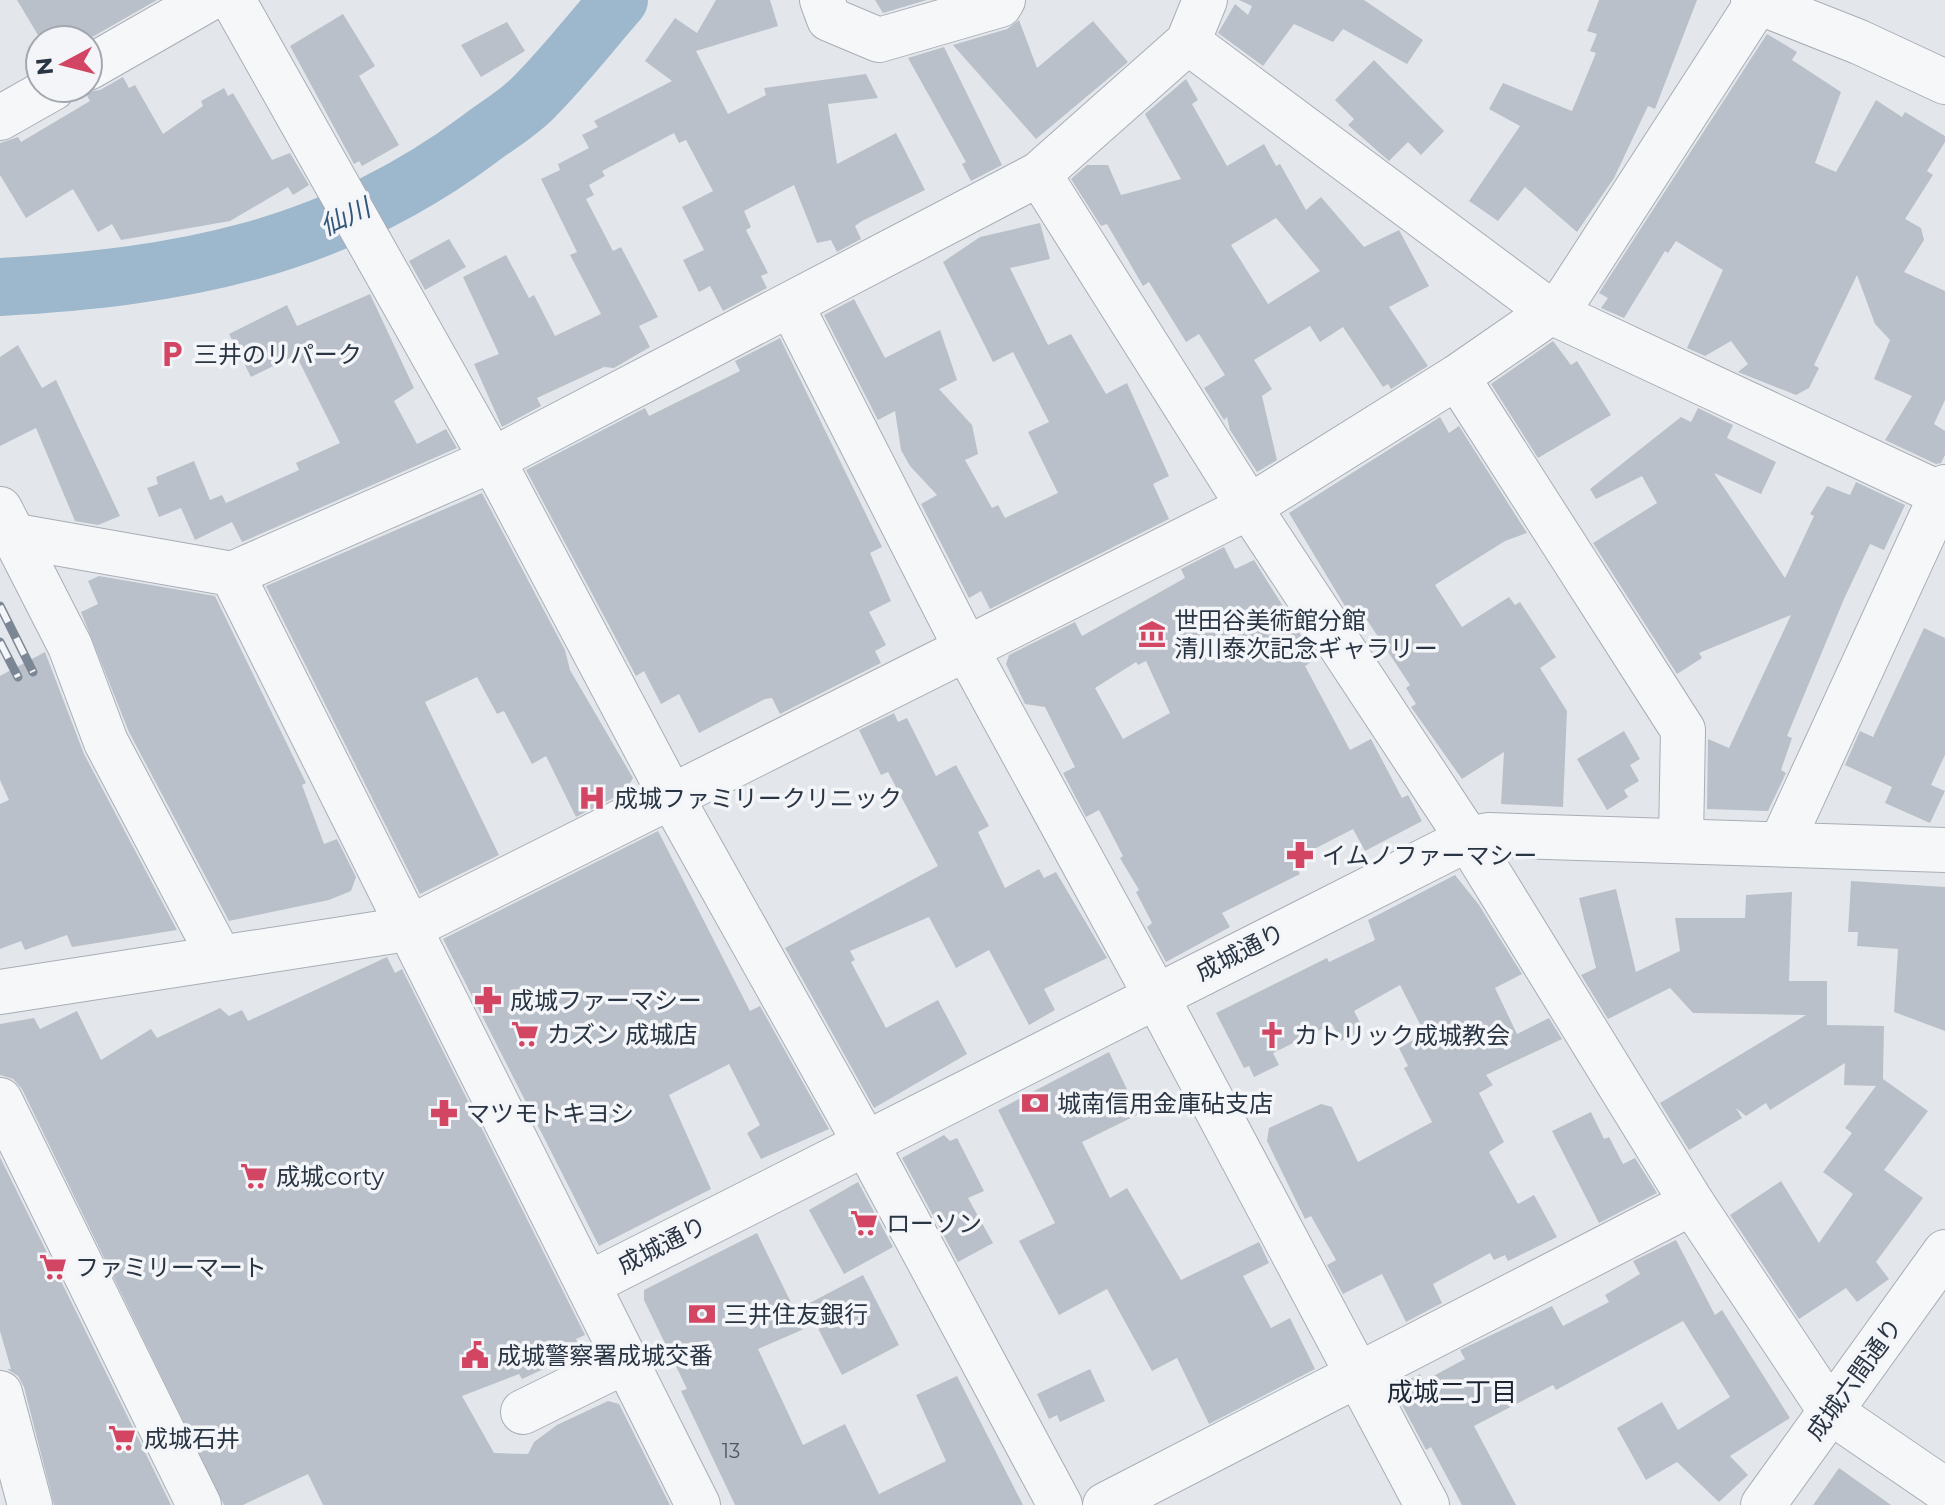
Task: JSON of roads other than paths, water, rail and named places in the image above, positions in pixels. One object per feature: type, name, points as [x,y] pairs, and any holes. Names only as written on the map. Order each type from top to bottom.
[{"type":"street","points":[[104,59],[207,0]]},
{"type":"street","points":[[233,0],[492,460],[672,798],[864,1141],[1060,1505]]},
{"type":"street","points":[[822,0],[829,19],[879,40],[1000,5],[1003,0]]},
{"type":"street","points":[[8,523],[232,574],[492,460],[1039,174],[1188,42],[1205,0]]},
{"type":"street","points":[[0,992],[407,929],[1249,507],[1457,377],[1551,312],[1567,297],[1757,1],[1859,42],[1945,82]]},
{"type":"street","points":[[1188,42],[1551,312],[1944,492],[1781,844]]},
{"type":"street","points":[[0,118],[25,104]]},
{"type":"street","points":[[1039,174],[1249,507],[1468,839],[1692,1203],[1831,1412],[1945,1490]]},
{"type":"street","points":[[791,305],[967,650],[1156,995],[1427,1505]]},
{"type":"street","points":[[1457,377],[1683,730],[1681,839]]},
{"type":"street","points":[[8,523],[70,646],[106,742],[219,956]]},
{"type":"street","points":[[232,574],[407,929],[698,1505]]},
{"type":"street","name":"成城通り","points":[[588,1284],[864,1141],[1468,839],[1488,835],[1681,839],[1945,850]]},
{"type":"street","points":[[0,1100],[199,1505]]},
{"type":"street","points":[[1105,1505],[1692,1203]]},
{"type":"street","name":"成城六間通り","points":[[1763,1505],[1945,1252]]},
{"type":"street","points":[[523,1412],[626,1361]]},
{"type":"street","points":[[0,1393],[30,1505]]},
{"type":"waterway","name":"仙川","points":[[0,287],[129,275],[191,265],[251,251],[309,232],[366,208],[422,177],[522,108],[557,73],[619,0]]},
{"type":"railway","points":[[0,606],[33,672]]},
{"type":"railway","points":[[0,642],[18,677]]},
{"type":"place","name":"三井のリパーク","points":[[172,354]]},
{"type":"place","name":"世田谷美術館分館 清川泰次記念ギャラリー","points":[[1152,634]]},
{"type":"place","name":"成城ファミリークリニック","points":[[592,798]]},
{"type":"place","name":"イムノファーマシー","points":[[1300,855]]},
{"type":"place","name":"成城ファーマシー","points":[[488,1000]]},
{"type":"place","name":"カズン 成城店","points":[[525,1034]]},
{"type":"place","name":"カトリック成城教会","points":[[1272,1035]]},
{"type":"place","name":"城南信用金庫砧支店","points":[[1035,1103]]},
{"type":"place","name":"マツモトキヨシ","points":[[444,1113]]},
{"type":"place","name":"成城corty","points":[[254,1176]]},
{"type":"place","name":"ローソン","points":[[864,1223]]},
{"type":"place","name":"ファミリーマート","points":[[53,1267]]},
{"type":"place","name":"三井住友銀行","points":[[702,1314]]},
{"type":"place","name":"成城警察署成城交番","points":[[475,1355]]},
{"type":"place","name":"成城石井","points":[[122,1438]]},
{"type":"district","name":"成城二丁目","points":[[1452,1392]]}]
